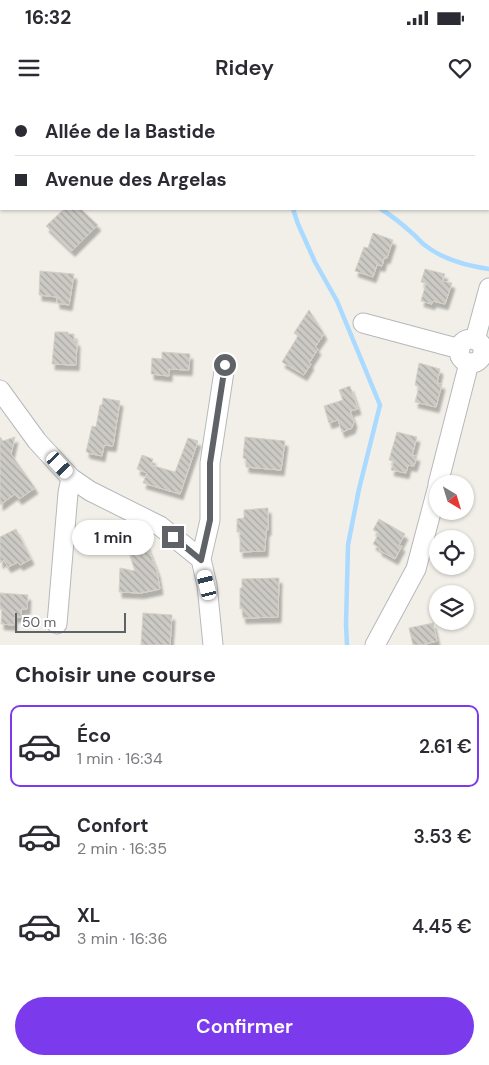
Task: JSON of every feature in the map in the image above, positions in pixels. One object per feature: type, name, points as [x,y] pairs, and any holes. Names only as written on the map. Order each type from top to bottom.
[{"type":"street","points":[[441,475],[475,352],[489,288]]},
{"type":"street","points":[[363,323],[475,352]]},
{"type":"street","points":[[213,645],[207,585],[201,560],[210,520],[210,463],[225,365]]},
{"type":"street","points":[[0,390],[37,441],[72,478],[90,491],[160,526],[201,560]]},
{"type":"street","points":[[57,624],[68,493],[72,478]]},
{"type":"street","points":[[375,645],[416,569],[429,519]]},
{"type":"building","points":[[63,210],[82,210],[98,225],[72,251],[46,226]]},
{"type":"building","points":[[373,233],[393,240],[387,258],[384,258],[382,266],[377,265],[373,277],[355,271],[364,247],[368,248]]},
{"type":"building","points":[[425,269],[445,274],[442,281],[452,283],[445,304],[433,301],[432,304],[421,301],[426,283],[421,282]]},
{"type":"building","points":[[40,271],[74,274],[69,305],[57,303],[57,297],[39,295]]},
{"type":"building","points":[[309,310],[324,334],[315,347],[318,349],[304,375],[282,362],[298,336],[294,333]]},
{"type":"building","points":[[55,332],[74,334],[74,341],[77,341],[76,365],[52,364]]},
{"type":"building","points":[[162,352],[190,354],[189,370],[169,369],[169,376],[151,374],[152,358],[162,359]]},
{"type":"building","points":[[419,363],[440,369],[437,383],[442,384],[436,407],[415,402],[419,387],[415,385]]},
{"type":"building","points":[[350,386],[358,409],[350,411],[354,422],[352,428],[342,432],[338,420],[329,423],[324,406],[343,400],[339,390]]},
{"type":"building","points":[[103,398],[120,401],[113,446],[104,445],[102,456],[86,452],[92,426],[96,427]]},
{"type":"building","points":[[397,432],[417,437],[412,455],[417,456],[414,466],[408,465],[406,473],[391,470],[394,461],[389,460]]},
{"type":"building","points":[[0,437],[3,441],[15,437],[11,454],[35,488],[19,499],[15,494],[0,505]]},
{"type":"building","points":[[245,437],[285,441],[281,470],[246,467],[246,459],[243,458]]},
{"type":"building","points":[[188,438],[198,441],[180,494],[143,483],[147,473],[137,469],[142,455],[153,459],[151,465],[175,472]]},
{"type":"building","points":[[268,508],[268,530],[266,530],[265,551],[240,552],[240,532],[237,532],[237,519],[244,518],[244,510]]},
{"type":"building","points":[[379,519],[405,534],[399,545],[402,546],[395,559],[379,550],[380,548],[373,544],[379,533],[373,530]]},
{"type":"building","points":[[16,529],[31,559],[20,565],[18,562],[8,567],[4,560],[0,563],[0,537]]},
{"type":"building","points":[[146,543],[157,572],[160,589],[141,593],[119,592],[120,568],[135,571],[128,549]]},
{"type":"building","points":[[279,578],[278,617],[243,618],[242,608],[240,609],[242,579]]},
{"type":"building","points":[[0,593],[28,595],[27,609],[21,609],[21,617],[14,617],[14,625],[1,624]]},
{"type":"building","points":[[143,613],[172,615],[170,645],[141,645]]},
{"type":"building","points":[[429,624],[429,630],[435,630],[437,641],[413,645],[409,628]]},
{"type":"waterway","points":[[293,210],[315,262],[337,301],[380,405],[359,489],[348,545],[347,645]]},
{"type":"waterway","points":[[382,210],[401,223],[422,243],[440,255],[473,266],[489,269]]},
{"type":"route","points":[[173,537],[201,560],[210,520],[210,463],[225,365]]}]
